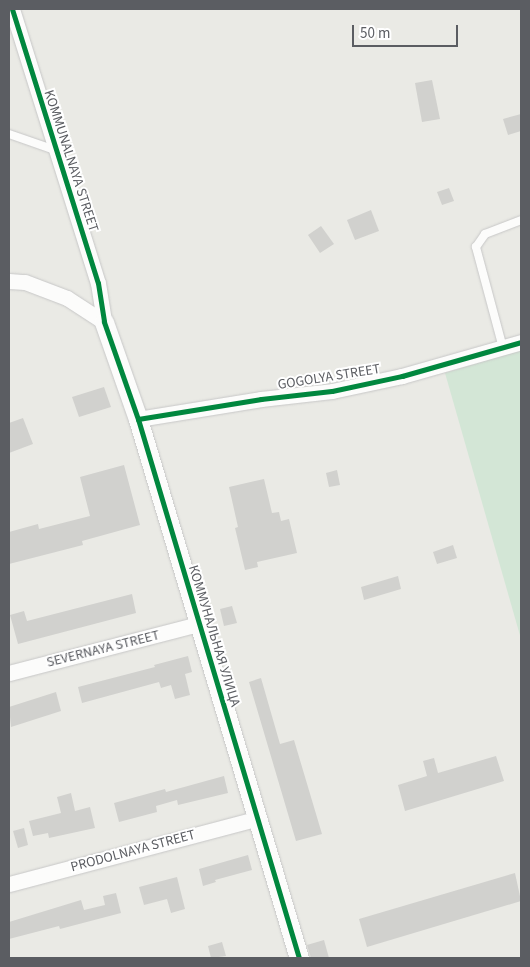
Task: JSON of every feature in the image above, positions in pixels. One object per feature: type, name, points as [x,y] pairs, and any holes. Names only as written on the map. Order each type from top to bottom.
[{"type":"street","name":"KOMMUNALNAYA STREET","points":[[12,9],[98,283],[104,322]]},
{"type":"street","points":[[9,281],[25,282],[68,298],[104,322]]},
{"type":"street","name":"КОММУНАЛЬНАЯ УЛИЦА","points":[[104,322],[138,419],[299,958]]},
{"type":"street","name":"GOGOLYA STREET","points":[[138,419],[261,399],[332,391],[402,376],[521,342]]},
{"type":"street","name":"SEVERNAYA STREET","points":[[9,673],[198,624]]},
{"type":"street","name":"PRODOLNAYA STREET","points":[[9,884],[258,818]]},
{"type":"lane","points":[[9,134],[55,150]]},
{"type":"lane","points":[[502,348],[476,247],[485,234],[521,220]]},
{"type":"green space","points":[[521,350],[521,639],[445,373]]},
{"type":"building","points":[[432,80],[440,119],[422,122],[415,83]]},
{"type":"building","points":[[521,114],[521,131],[508,135],[503,119]]},
{"type":"building","points":[[449,188],[454,201],[442,205],[437,192]]},
{"type":"building","points":[[371,210],[379,231],[355,240],[347,220]]},
{"type":"building","points":[[321,226],[334,244],[320,253],[308,235]]},
{"type":"building","points":[[104,387],[111,407],[79,417],[72,397]]},
{"type":"building","points":[[23,418],[33,444],[9,453],[9,423]]},
{"type":"building","points":[[124,465],[140,525],[82,541],[83,545],[9,564],[9,532],[38,524],[39,529],[90,516],[80,477]]},
{"type":"building","points":[[337,470],[340,485],[329,487],[326,473]]},
{"type":"building","points":[[264,479],[272,513],[279,512],[281,521],[289,519],[297,553],[257,562],[258,567],[245,570],[235,528],[238,527],[229,487]]},
{"type":"building","points":[[453,545],[457,558],[437,564],[433,552]]},
{"type":"building","points":[[398,576],[401,589],[364,600],[361,587]]},
{"type":"building","points":[[132,594],[136,613],[18,644],[10,615],[24,611],[27,621]]},
{"type":"building","points":[[232,606],[237,623],[224,626],[220,609]]},
{"type":"building","points":[[188,656],[192,672],[185,674],[190,695],[175,699],[171,685],[161,688],[159,682],[82,703],[78,687],[155,667],[154,665]]},
{"type":"building","points":[[261,678],[280,744],[294,740],[322,834],[296,841],[249,682]]},
{"type":"building","points":[[56,692],[61,711],[11,727],[9,707]]},
{"type":"building","points":[[496,756],[504,781],[405,811],[398,785],[427,776],[423,761],[434,758],[438,773]]},
{"type":"building","points":[[224,776],[228,793],[178,805],[177,800],[156,806],[157,812],[119,822],[114,803],[165,789],[166,792]]},
{"type":"building","points":[[71,793],[75,811],[90,807],[95,828],[49,838],[48,833],[33,836],[29,821],[61,813],[57,797]]},
{"type":"building","points":[[24,828],[28,845],[18,848],[13,831]]},
{"type":"building","points":[[248,855],[252,870],[215,880],[216,882],[203,886],[199,869]]},
{"type":"building","points":[[515,873],[521,901],[367,947],[359,919]]},
{"type":"building","points":[[177,877],[185,909],[171,913],[167,899],[144,905],[139,887]]},
{"type":"building","points":[[116,893],[121,913],[60,929],[59,926],[9,939],[9,922],[81,900],[84,910],[105,905],[103,896]]},
{"type":"building","points":[[324,940],[329,958],[311,958],[307,945]]},
{"type":"building","points":[[222,942],[226,956],[211,958],[208,946]]},
{"type":"cycle path","points":[[12,9],[98,283],[104,322],[138,419],[299,958]]},
{"type":"cycle path","points":[[138,419],[261,399],[332,391],[402,376],[521,342]]}]
